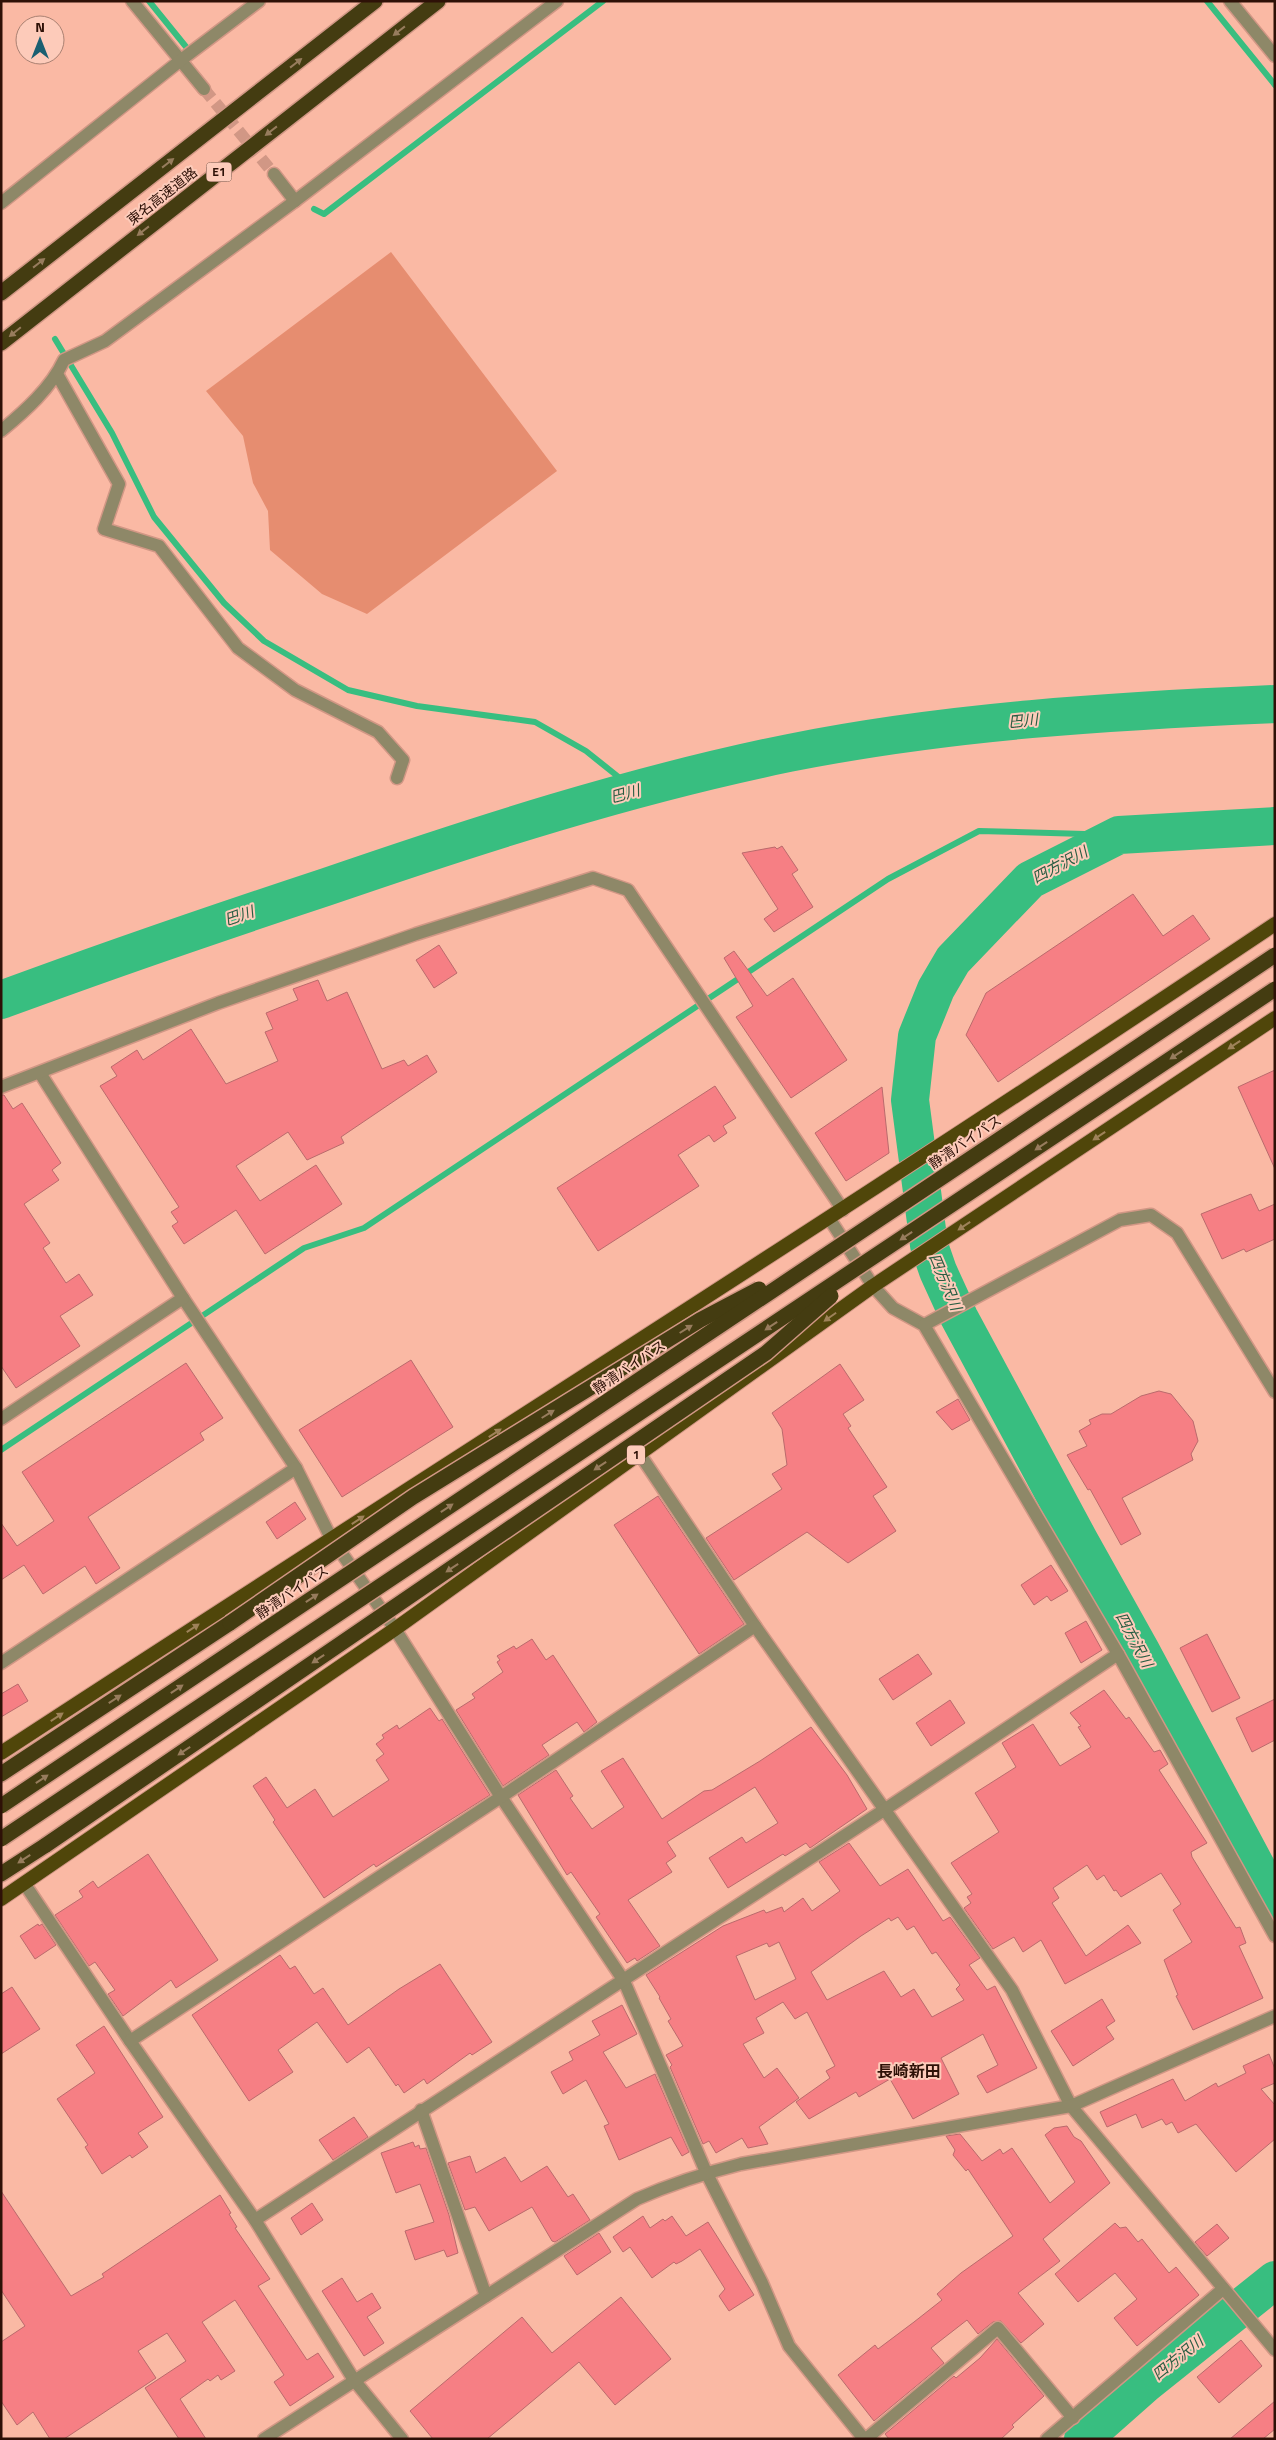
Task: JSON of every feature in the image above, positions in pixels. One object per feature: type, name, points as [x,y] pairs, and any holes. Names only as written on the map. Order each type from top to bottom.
[{"type":"highway","name":"東名高速道路","points":[[1,293],[375,1]]},
{"type":"highway","name":"東名高速道路","points":[[1,343],[438,1]]},
{"type":"highway","points":[[1,1753],[331,1538],[843,1210],[1275,924]]},
{"type":"highway","name":"静清バイパス","points":[[1,1806],[1275,955]]},
{"type":"highway","name":"1","points":[[1,1839],[1275,989]]},
{"type":"highway","name":"1","points":[[1,1899],[395,1628],[873,1286],[1275,1018]]},
{"type":"highway","points":[[1,1774],[230,1623],[422,1492],[700,1320],[833,1250]]},
{"type":"highway","points":[[1,1874],[766,1353],[875,1257]]},
{"type":"street","points":[[132,1],[204,89]]},
{"type":"street","points":[[1,203],[181,60],[259,1]]},
{"type":"street","points":[[1,431],[42,393],[57,374],[64,360],[105,341],[295,201],[557,1]]},
{"type":"street","points":[[1230,1],[1275,56]]},
{"type":"street","points":[[274,174],[295,201]]},
{"type":"street","points":[[57,374],[119,484],[104,528],[159,546],[238,648],[295,690],[378,732],[403,760],[397,778]]},
{"type":"street","points":[[1,1087],[237,996],[416,934],[593,878],[628,890],[843,1210]]},
{"type":"street","points":[[40,1073],[183,1298],[296,1468],[331,1538],[395,1628],[501,1797],[624,1981],[706,2172],[762,2283],[788,2346],[865,2439],[998,2328],[1073,2418]]},
{"type":"street","points":[[924,1325],[1120,1220],[1151,1215],[1177,1233],[1275,1392]]},
{"type":"street","points":[[829,1218],[873,1286],[893,1308],[924,1325],[1118,1654],[1275,1936]]},
{"type":"street","points":[[1,1419],[183,1298]]},
{"type":"street","points":[[639,1452],[755,1626],[1012,1990],[1071,2106],[1275,2350]]},
{"type":"street","points":[[1,1663],[296,1468]]},
{"type":"street","points":[[130,2040],[501,1797],[755,1626]]},
{"type":"street","points":[[255,2220],[421,2110],[624,1981],[1118,1654]]},
{"type":"street","points":[[24,1883],[255,2220],[354,2380],[402,2439]]},
{"type":"street","points":[[264,2439],[637,2199],[670,2184],[706,2172],[1071,2106],[1275,2016]]},
{"type":"street","points":[[421,2110],[486,2296]]},
{"type":"street","points":[[1047,2439],[1223,2289]]},
{"type":"shaded area","points":[[391,252],[557,471],[367,614],[322,594],[270,550],[268,511],[253,483],[243,436],[206,391]]},
{"type":"building","points":[[782,846],[798,870],[792,874],[813,907],[774,932],[764,919],[778,909],[742,853],[775,847],[777,849]]},
{"type":"building","points":[[1133,894],[1163,936],[1193,915],[1210,939],[998,1082],[966,1035],[986,993]]},
{"type":"building","points":[[439,945],[457,973],[434,988],[416,960]]},
{"type":"building","points":[[734,951],[767,996],[793,978],[847,1060],[791,1098],[736,1017],[753,1006],[724,958]]},
{"type":"building","points":[[318,980],[327,1001],[347,992],[382,1069],[404,1060],[408,1066],[427,1055],[437,1072],[341,1137],[344,1143],[307,1160],[288,1132],[236,1166],[260,1201],[316,1165],[342,1204],[265,1254],[236,1210],[184,1244],[172,1226],[178,1222],[171,1212],[179,1207],[100,1086],[117,1076],[111,1067],[137,1050],[143,1060],[191,1029],[226,1084],[278,1061],[265,1032],[273,1029],[266,1013],[298,1000],[293,989]]},
{"type":"building","points":[[1275,1070],[1275,1169],[1238,1087]]},
{"type":"building","points":[[715,1086],[736,1118],[723,1126],[727,1133],[714,1142],[709,1135],[678,1155],[699,1186],[598,1251],[557,1188]]},
{"type":"building","points":[[882,1087],[889,1153],[846,1181],[815,1133]]},
{"type":"building","points":[[1,1095],[4,1095],[13,1109],[22,1103],[61,1163],[52,1170],[59,1180],[24,1204],[50,1243],[43,1248],[66,1283],[79,1274],[93,1295],[60,1316],[80,1346],[16,1388],[1,1366]]},
{"type":"building","points":[[1251,1194],[1259,1211],[1275,1204],[1275,1239],[1246,1252],[1244,1249],[1222,1259],[1201,1214]]},
{"type":"building","points":[[411,1360],[453,1427],[342,1497],[299,1430]]},
{"type":"building","points":[[186,1363],[223,1418],[200,1433],[204,1440],[88,1517],[120,1568],[96,1584],[85,1566],[43,1594],[24,1565],[1,1580],[1,1523],[17,1546],[54,1521],[22,1472]]},
{"type":"building","points":[[840,1364],[864,1400],[843,1414],[851,1426],[848,1428],[887,1487],[873,1496],[896,1531],[848,1563],[807,1532],[734,1580],[706,1538],[782,1489],[772,1474],[787,1465],[782,1429],[772,1413]]},
{"type":"building","points":[[1159,1391],[1171,1394],[1193,1421],[1198,1441],[1191,1454],[1193,1460],[1122,1498],[1141,1534],[1121,1545],[1090,1489],[1088,1490],[1067,1455],[1087,1446],[1079,1431],[1091,1424],[1089,1420],[1102,1414],[1111,1414],[1141,1396]]},
{"type":"building","points":[[958,1399],[970,1420],[952,1430],[936,1412]]},
{"type":"building","points":[[658,1496],[744,1624],[699,1654],[614,1525]]},
{"type":"building","points":[[295,1502],[306,1519],[277,1539],[266,1522]]},
{"type":"building","points":[[1051,1565],[1068,1591],[1051,1601],[1047,1596],[1034,1605],[1021,1585]]},
{"type":"building","points":[[1086,1621],[1102,1650],[1081,1663],[1065,1633]]},
{"type":"building","points":[[1207,1634],[1240,1698],[1212,1712],[1180,1648]]},
{"type":"building","points":[[532,1639],[546,1660],[553,1655],[597,1722],[584,1732],[577,1722],[542,1745],[549,1755],[503,1786],[456,1710],[475,1698],[472,1694],[503,1672],[497,1662],[500,1660],[497,1656],[514,1646],[516,1649]]},
{"type":"building","points":[[918,1654],[932,1674],[893,1700],[879,1679]]},
{"type":"building","points":[[18,1684],[28,1701],[1,1717],[1,1694]]},
{"type":"building","points":[[1104,1690],[1126,1719],[1129,1717],[1154,1752],[1160,1750],[1168,1764],[1159,1770],[1207,1843],[1191,1852],[1192,1857],[1236,1928],[1240,1927],[1246,1943],[1239,1946],[1263,1998],[1193,2030],[1176,1996],[1178,1995],[1164,1960],[1192,1942],[1173,1910],[1181,1904],[1161,1873],[1121,1897],[1116,1890],[1114,1891],[1104,1875],[1097,1880],[1087,1865],[1053,1888],[1059,1898],[1052,1903],[1086,1956],[1128,1925],[1141,1943],[1065,1984],[1041,1940],[1023,1952],[1014,1937],[993,1949],[964,1908],[971,1903],[967,1897],[972,1894],[951,1863],[999,1832],[975,1793],[1016,1767],[1002,1743],[1033,1724],[1060,1766],[1091,1747],[1078,1727],[1081,1726],[1070,1713]]},
{"type":"building","points":[[1275,1699],[1275,1740],[1252,1752],[1236,1718]]},
{"type":"building","points":[[950,1700],[965,1723],[931,1746],[916,1723]]},
{"type":"building","points":[[430,1708],[439,1721],[442,1719],[490,1795],[376,1867],[374,1864],[324,1898],[273,1822],[275,1820],[253,1786],[266,1777],[287,1808],[315,1789],[333,1817],[389,1780],[376,1760],[384,1754],[376,1744],[384,1738],[382,1735],[397,1725],[399,1729]]},
{"type":"building","points":[[811,1727],[847,1775],[867,1809],[810,1848],[806,1843],[785,1856],[783,1854],[728,1888],[709,1858],[742,1837],[746,1843],[778,1823],[755,1787],[667,1842],[676,1856],[666,1863],[672,1872],[628,1900],[660,1946],[637,1961],[635,1958],[627,1963],[596,1917],[600,1914],[571,1872],[567,1875],[518,1795],[556,1770],[573,1796],[570,1798],[592,1829],[624,1807],[601,1771],[623,1758],[662,1819],[704,1791],[712,1790],[760,1761]]},
{"type":"building","points":[[849,1843],[880,1886],[908,1869],[943,1921],[950,1917],[980,1958],[969,1965],[987,1990],[995,1986],[1037,2068],[987,2093],[977,2076],[998,2065],[983,2034],[941,2058],[959,2094],[913,2119],[890,2079],[859,2097],[856,2092],[809,2119],[796,2102],[830,2078],[826,2071],[835,2066],[807,2012],[795,2019],[783,2002],[756,2018],[764,2033],[743,2044],[764,2078],[777,2068],[799,2098],[759,2127],[768,2144],[748,2148],[742,2138],[716,2153],[709,2141],[703,2144],[670,2067],[672,2065],[666,2055],[683,2046],[668,2021],[671,2019],[660,1997],[646,1975],[723,1926],[764,1910],[766,1913],[782,1907],[784,1912],[803,1898],[812,1911],[840,1891],[819,1862]],"holes":[[[898,1917],[907,1930],[914,1926],[932,1954],[936,1952],[960,1985],[956,1989],[964,2000],[932,2017],[914,1989],[901,1997],[884,1971],[827,2000],[811,1972],[889,1918],[891,1921]],[[779,1942],[796,1979],[755,2000],[736,1956],[767,1943],[769,1947]]]},
{"type":"building","points":[[148,1854],[218,1960],[176,1988],[171,1980],[123,2016],[108,1994],[115,1990],[95,1962],[89,1966],[55,1915],[83,1897],[79,1891],[93,1881],[98,1888]]},
{"type":"building","points":[[38,1924],[39,1926],[42,1924],[56,1945],[35,1959],[20,1936]]},
{"type":"building","points":[[280,1955],[290,1969],[295,1966],[314,1994],[323,1988],[348,2025],[399,1989],[440,1964],[492,2042],[472,2055],[470,2053],[427,2084],[424,2079],[404,2093],[398,2084],[396,2086],[369,2047],[347,2063],[317,2022],[278,2050],[293,2072],[249,2101],[192,2015]]},
{"type":"building","points":[[12,1987],[40,2029],[1,2054],[1,1994]]},
{"type":"building","points":[[1102,1999],[1115,2021],[1106,2027],[1114,2039],[1073,2066],[1051,2031]]},
{"type":"building","points":[[622,2005],[637,2034],[603,2052],[626,2088],[655,2074],[689,2152],[682,2156],[671,2137],[619,2160],[604,2126],[609,2124],[586,2080],[563,2094],[551,2072],[573,2060],[569,2052],[600,2035],[592,2021]]},
{"type":"building","points":[[104,2026],[163,2117],[138,2133],[148,2147],[132,2158],[130,2155],[102,2174],[85,2147],[88,2145],[57,2099],[95,2073],[76,2045]]},
{"type":"building","points":[[1269,2054],[1275,2069],[1275,2083],[1261,2089],[1275,2105],[1275,2139],[1236,2172],[1196,2124],[1178,2133],[1172,2122],[1166,2125],[1162,2119],[1142,2128],[1136,2114],[1107,2127],[1100,2112],[1173,2079],[1185,2101],[1216,2083],[1218,2087],[1246,2073],[1243,2066]]},
{"type":"building","points":[[354,2117],[368,2137],[333,2160],[319,2140]]},
{"type":"building","points":[[1067,2126],[1074,2137],[1081,2141],[1110,2183],[1043,2239],[1060,2261],[1018,2293],[1044,2324],[1021,2343],[1001,2321],[993,2322],[978,2334],[967,2320],[931,2348],[944,2363],[874,2421],[838,2375],[875,2345],[878,2349],[942,2300],[937,2294],[961,2273],[1013,2236],[968,2169],[966,2171],[953,2155],[955,2150],[946,2136],[960,2134],[982,2161],[1000,2149],[1003,2154],[1012,2148],[1050,2203],[1075,2182],[1045,2135],[1054,2128]]},
{"type":"building","points":[[413,2142],[415,2147],[419,2145],[420,2149],[426,2148],[449,2215],[458,2253],[447,2257],[444,2250],[415,2260],[405,2231],[434,2222],[420,2184],[396,2193],[381,2153]]},
{"type":"building","points":[[470,2156],[476,2173],[505,2157],[521,2182],[547,2166],[568,2197],[573,2194],[590,2220],[555,2242],[552,2241],[532,2207],[489,2231],[475,2207],[465,2210],[448,2163]]},
{"type":"building","points":[[1,2191],[71,2296],[104,2277],[102,2274],[220,2195],[231,2213],[229,2214],[237,2227],[235,2228],[270,2279],[258,2286],[307,2360],[318,2353],[334,2377],[290,2406],[274,2382],[284,2375],[235,2300],[202,2322],[235,2371],[221,2380],[218,2375],[210,2381],[208,2379],[180,2399],[206,2439],[179,2439],[145,2388],[186,2361],[167,2333],[138,2351],[156,2378],[64,2439],[50,2439],[33,2412],[17,2425],[1,2401],[1,2342],[25,2326],[1,2290]]},
{"type":"building","points":[[312,2203],[323,2220],[301,2235],[291,2218]]},
{"type":"building","points":[[643,2216],[650,2228],[663,2219],[665,2221],[672,2216],[686,2236],[708,2222],[754,2295],[729,2311],[719,2296],[725,2289],[700,2249],[676,2264],[674,2262],[652,2278],[630,2247],[623,2252],[613,2237]]},
{"type":"building","points":[[1115,2223],[1120,2228],[1126,2227],[1138,2242],[1142,2239],[1169,2273],[1176,2267],[1199,2295],[1137,2346],[1114,2318],[1137,2299],[1115,2273],[1078,2302],[1055,2274]]},
{"type":"building","points":[[1217,2224],[1229,2238],[1207,2256],[1195,2242]]},
{"type":"building","points":[[599,2233],[611,2252],[577,2275],[564,2256]]},
{"type":"building","points":[[342,2278],[357,2302],[372,2293],[381,2308],[367,2317],[384,2343],[364,2356],[322,2291]]},
{"type":"building","points":[[621,2297],[671,2359],[615,2405],[579,2362],[487,2439],[433,2439],[410,2411],[522,2317],[552,2353]]},
{"type":"building","points":[[997,2339],[1044,2396],[1012,2425],[1014,2427],[1001,2439],[889,2439],[885,2434],[954,2376],[956,2378],[980,2358]]},
{"type":"building","points":[[1241,2340],[1262,2366],[1219,2403],[1197,2377]]},
{"type":"building","points":[[1275,2401],[1275,2429],[1263,2439],[1230,2439]]},
{"type":"waterway","points":[[149,1],[187,48]]},
{"type":"waterway","points":[[314,209],[324,214],[603,1]]},
{"type":"waterway","points":[[1207,1],[1275,85]]},
{"type":"waterway","points":[[55,339],[112,433],[154,517],[224,603],[264,641],[348,690],[417,706],[535,722],[586,751],[636,791]]},
{"type":"waterway","name":"巴川","points":[[1,1000],[163,942],[497,830],[613,796],[730,766],[849,742],[970,725],[1092,714],[1275,704]]},
{"type":"waterway","name":"四方沢川","points":[[1275,826],[1119,835],[1030,880],[953,960],[936,989],[917,1036],[910,1100],[929,1245],[938,1271],[959,1317],[1275,1902]]},
{"type":"waterway","points":[[1,1450],[304,1248],[364,1228],[888,879],[979,831],[1119,835]]},
{"type":"waterway","name":"四方沢川","points":[[1083,2439],[1144,2385],[1275,2280]]},
{"type":"tunnel","points":[[204,89],[274,174]]},
{"type":"district","name":"長崎新田","points":[[909,2071]]}]
